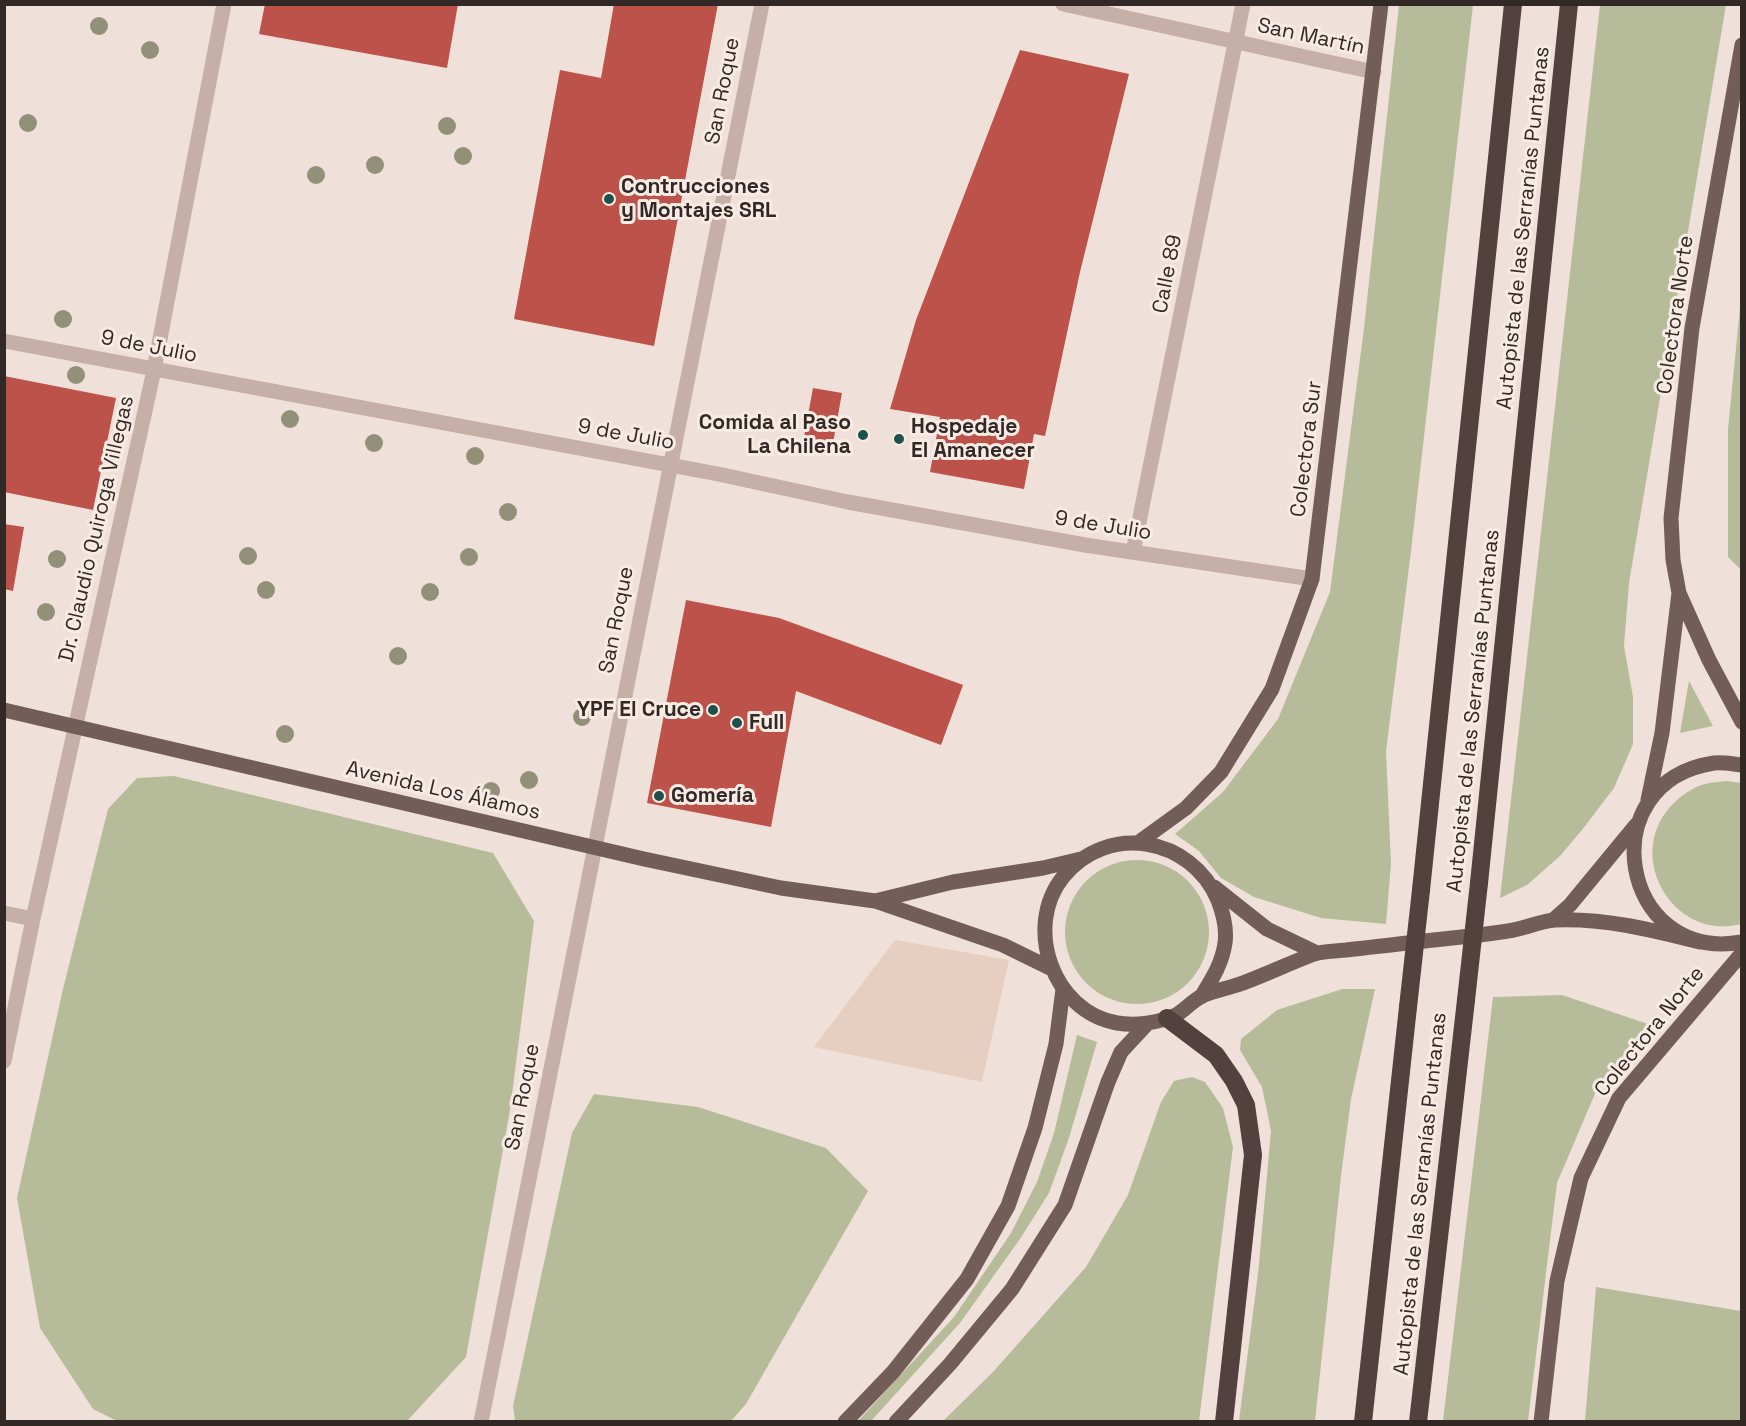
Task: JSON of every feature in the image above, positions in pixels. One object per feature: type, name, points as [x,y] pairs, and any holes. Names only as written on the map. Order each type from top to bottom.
[{"type":"highway","name":"Autopista de las Serranías Puntanas","points":[[1363,1422],[1513,4]]},
{"type":"highway","name":"Autopista de las Serranías Puntanas","points":[[1418,1422],[1479,883],[1569,4]]},
{"type":"highway","points":[[1167,1018],[1216,1055],[1234,1081],[1246,1105],[1253,1155],[1224,1422]]},
{"type":"main road","name":"Colectora Sur","points":[[1139,842],[1185,808],[1221,772],[1272,689],[1312,579],[1381,4]]},
{"type":"main road","name":"Colectora Norte","points":[[1742,45],[1692,328],[1671,518],[1673,560],[1679,593],[1709,660],[1742,722]]},
{"type":"main road","name":"Colectora Norte","points":[[1647,805],[1662,733],[1679,593]]},
{"type":"main road","name":"Avenida Los Álamos","points":[[4,710],[594,847],[781,888],[875,901],[1003,945],[1052,969]]},
{"type":"main road","points":[[1553,920],[1570,905],[1638,823],[1647,805],[1665,783],[1689,769],[1716,762],[1742,765]]},
{"type":"main road","points":[[1638,823],[1633,847],[1635,871],[1643,895],[1656,915],[1676,931],[1700,942]]},
{"type":"main road","points":[[1212,885],[1223,912],[1225,941],[1218,970],[1201,996],[1176,1015],[1147,1024],[1116,1023],[1087,1011],[1063,989],[1052,969],[1044,933],[1049,903],[1063,878],[1084,858],[1110,846],[1139,842],[1167,849],[1192,863],[1212,885],[1267,929],[1317,953]]},
{"type":"main road","name":"Avenida Los Álamos","points":[[875,901],[953,882],[1043,868],[1084,858]]},
{"type":"main road","points":[[1201,996],[1243,983],[1317,953],[1511,931],[1553,920],[1607,922],[1700,942],[1727,945],[1742,942]]},
{"type":"main road","name":"Colectora Norte","points":[[1541,1422],[1557,1281],[1581,1178],[1619,1098],[1742,953]]},
{"type":"main road","points":[[845,1422],[893,1372],[967,1279],[1008,1206],[1035,1128],[1056,1044],[1063,989]]},
{"type":"main road","points":[[896,1422],[950,1364],[1012,1289],[1065,1205],[1108,1082],[1121,1052],[1147,1024]]},
{"type":"street","name":"Dr. Claudio Quiroga Villegas","points":[[4,1061],[154,370],[224,4]]},
{"type":"street","name":"San Roque","points":[[481,1422],[762,4]]},
{"type":"street","name":"San Martín","points":[[1063,4],[1374,72]]},
{"type":"street","name":"Calle 89","points":[[1133,552],[1243,4]]},
{"type":"street","name":"9 de Julio","points":[[4,341],[670,465],[848,502],[1085,545],[1312,579]]},
{"type":"street","points":[[4,913],[33,919]]},
{"type":"green space","points":[[1399,5],[1473,5],[1386,751],[1391,864],[1386,924],[1321,918],[1254,897],[1221,878],[1199,851],[1175,834],[1223,792],[1278,719],[1330,592],[1364,328]]},
{"type":"green space","points":[[1600,5],[1726,5],[1629,583],[1624,646],[1633,697],[1633,744],[1614,788],[1560,856],[1527,885],[1500,898]]},
{"type":"green space","points":[[1741,298],[1741,570],[1728,557],[1728,429]]},
{"type":"green space","points":[[1689,681],[1713,726],[1680,733]]},
{"type":"green space","points":[[174,776],[493,853],[534,921],[510,1110],[466,1357],[407,1421],[117,1421],[93,1409],[40,1328],[17,1198],[63,989],[108,809],[137,778]]},
{"type":"green space","points":[[1727,781],[1742,783],[1741,924],[1716,926],[1694,920],[1676,907],[1662,889],[1654,868],[1653,846],[1659,823],[1677,800],[1701,785]]},
{"type":"green space","points":[[1137,860],[1165,865],[1188,881],[1204,904],[1209,932],[1204,960],[1188,983],[1165,999],[1137,1004],[1109,999],[1086,983],[1070,960],[1065,932],[1070,904],[1086,881],[1109,865]]},
{"type":"green space","points":[[1342,989],[1375,989],[1351,1099],[1315,1421],[1239,1421],[1258,1274],[1271,1131],[1262,1087],[1240,1050],[1241,1039],[1277,1010]]},
{"type":"green space","points":[[1562,995],[1648,1024],[1597,1089],[1557,1183],[1528,1421],[1443,1421],[1493,997]]},
{"type":"green space","points":[[1077,1035],[1097,1042],[1069,1138],[1049,1193],[1020,1239],[960,1323],[871,1421],[857,1422],[954,1317],[1011,1233],[1037,1182],[1054,1133]]},
{"type":"green space","points":[[1192,1077],[1205,1082],[1223,1108],[1233,1147],[1199,1421],[943,1421],[993,1372],[1086,1267],[1128,1195],[1161,1102],[1174,1081]]},
{"type":"green space","points":[[594,1094],[698,1107],[826,1148],[868,1191],[746,1404],[731,1421],[515,1421],[513,1406],[572,1133]]},
{"type":"green space","points":[[1596,1287],[1741,1311],[1741,1421],[1585,1421]]},
{"type":"shaded area","points":[[895,940],[1009,960],[982,1082],[814,1047]]},
{"type":"building","points":[[265,4],[458,4],[447,68],[259,34]]},
{"type":"building","name":"Contrucciones y Montajes SRL","points":[[614,4],[718,4],[654,346],[514,319],[560,70],[601,78]]},
{"type":"building","points":[[1020,50],[1129,74],[1080,272],[1045,436],[1034,434],[1024,489],[930,472],[940,417],[890,409],[916,320]]},
{"type":"building","points":[[4,376],[116,398],[93,510],[4,492]]},
{"type":"building","points":[[813,388],[842,393],[833,443],[804,437]]},
{"type":"building","points":[[4,524],[24,527],[13,591],[4,589]]},
{"type":"building","points":[[686,600],[779,618],[963,685],[941,745],[796,691],[771,827],[647,803]]},
{"type":"place","name":"Contrucciones y Montajes SRL","points":[[609,199]]},
{"type":"place","name":"Comida al Paso La Chilena","points":[[863,435]]},
{"type":"place","name":"Hospedaje El Amanecer","points":[[899,439]]},
{"type":"place","name":"YPF El Cruce","points":[[713,710]]},
{"type":"place","name":"Full","points":[[737,723]]},
{"type":"place","name":"Gomería","points":[[659,796]]}]
